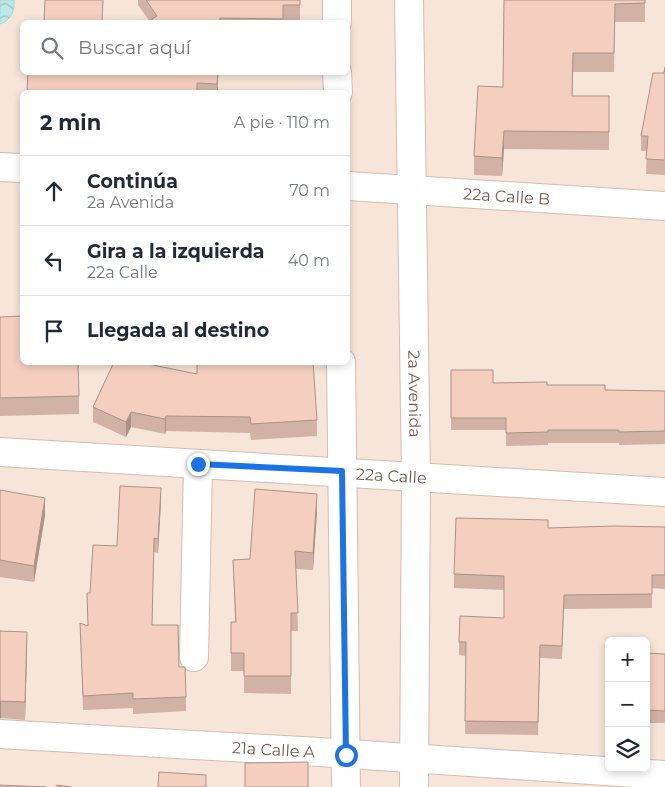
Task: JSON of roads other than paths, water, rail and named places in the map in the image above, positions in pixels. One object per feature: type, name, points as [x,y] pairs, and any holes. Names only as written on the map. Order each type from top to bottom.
[{"type":"street","points":[[337,0],[337,20]]},
{"type":"street","name":"2a Avenida","points":[[409,0],[416,477],[414,787]]},
{"type":"street","points":[[337,75],[338,90]]},
{"type":"street","points":[[0,167],[20,168]]},
{"type":"street","name":"22a Calle B","points":[[350,186],[665,206]]},
{"type":"street","points":[[341,365],[346,787]]},
{"type":"street","name":"22a Calle","points":[[0,452],[342,471],[665,492]]},
{"type":"street","points":[[194,657],[198,464]]},
{"type":"street","name":"21a Calle A","points":[[0,734],[665,775]]},
{"type":"water","points":[[0,0],[14,0],[14,4],[10,18],[0,24]]}]
